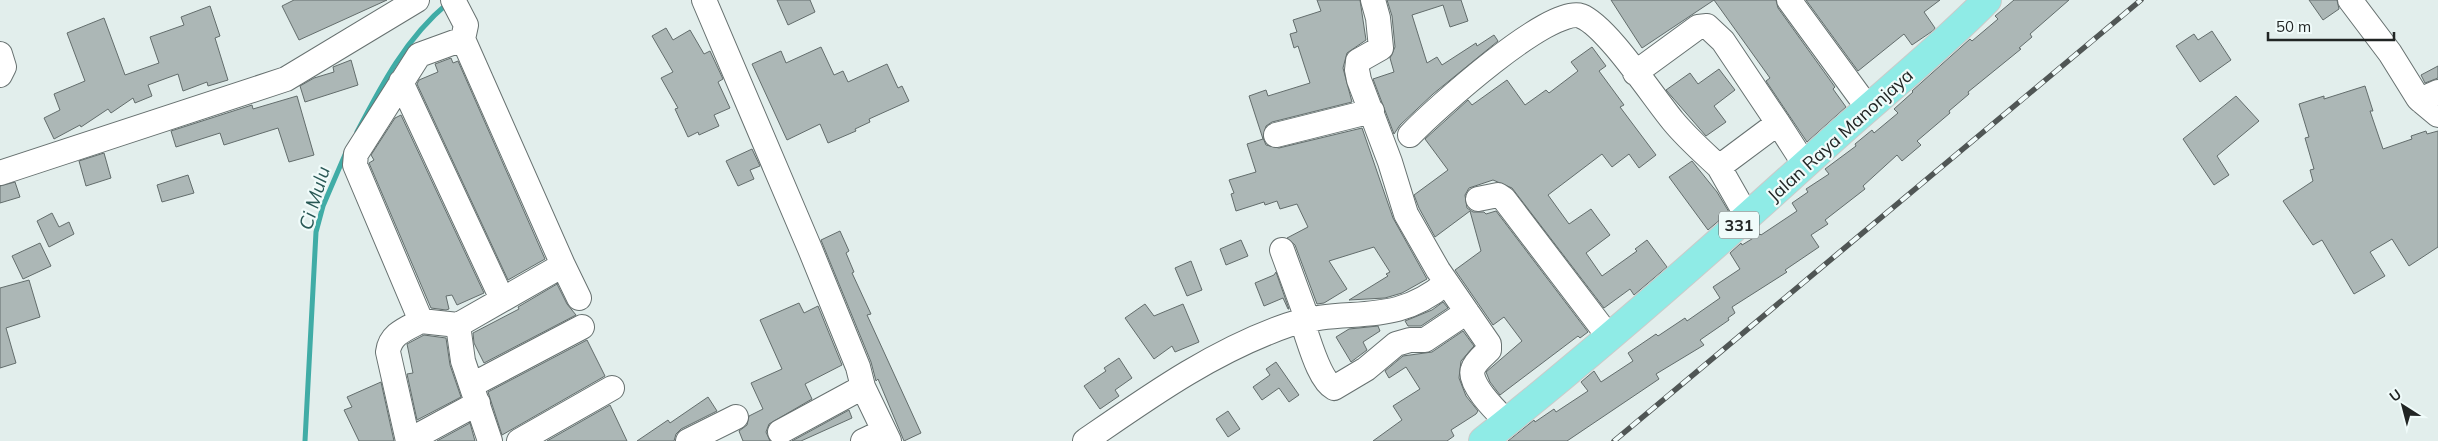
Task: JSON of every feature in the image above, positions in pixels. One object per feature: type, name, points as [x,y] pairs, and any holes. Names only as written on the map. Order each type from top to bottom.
[{"type":"main road","name":"Jalan Raya Manonjaya","points":[[1483,441],[1609,337],[1748,218],[1868,108],[1946,42],[1987,0]]},
{"type":"street","points":[[0,173],[286,79],[415,0]]},
{"type":"street","points":[[704,0],[810,249],[858,367],[863,387],[887,436],[863,441]]},
{"type":"street","points":[[1373,0],[1378,18],[1381,48],[1365,55],[1357,64],[1359,80],[1398,184],[1406,214],[1446,283],[1490,346],[1475,366],[1472,375],[1477,387],[1507,422]]},
{"type":"street","points":[[1789,0],[1868,108]]},
{"type":"street","points":[[2350,0],[2390,53],[2429,96],[2438,115]]},
{"type":"street","points":[[456,5],[466,25],[463,39],[579,298]]},
{"type":"street","points":[[1410,135],[1432,112],[1566,7],[1591,21],[1636,73],[1674,123],[1718,166],[1748,218]]},
{"type":"street","points":[[1636,73],[1698,27],[1707,26],[1723,41],[1778,122],[1804,165]]},
{"type":"street","points":[[421,321],[355,165],[356,154],[419,55],[463,39]]},
{"type":"street","points":[[0,54],[4,68],[0,75]]},
{"type":"street","points":[[401,82],[502,299]]},
{"type":"street","points":[[1276,135],[1372,111]]},
{"type":"street","points":[[1718,166],[1778,122]]},
{"type":"street","points":[[1478,199],[1498,195],[1504,198],[1609,337]]},
{"type":"street","points":[[1282,250],[1318,364],[1329,384],[1334,388],[1366,369],[1396,344],[1410,340],[1425,340],[1467,312]]},
{"type":"street","points":[[563,265],[458,324],[421,321],[395,335],[390,340],[388,352],[408,441],[474,394],[582,326]]},
{"type":"street","points":[[1085,441],[1171,381],[1216,356],[1263,335],[1305,321],[1400,310],[1430,296],[1446,283]]},
{"type":"street","points":[[458,324],[463,361],[490,441]]},
{"type":"street","points":[[780,432],[863,387]]},
{"type":"street","points":[[519,441],[612,388]]},
{"type":"street","points":[[688,441],[736,417]]},
{"type":"building","points":[[294,0],[387,0],[299,40],[282,6]]},
{"type":"building","points":[[777,0],[810,0],[815,12],[788,25]]},
{"type":"building","points":[[1317,0],[1360,0],[1366,40],[1347,53],[1343,68],[1352,102],[1272,122],[1266,126],[1263,138],[1266,145],[1279,148],[1362,128],[1393,218],[1427,279],[1402,293],[1385,298],[1349,300],[1388,276],[1386,274],[1390,272],[1374,247],[1329,261],[1347,289],[1324,303],[1317,304],[1295,245],[1287,238],[1308,227],[1297,204],[1280,209],[1277,201],[1265,205],[1264,202],[1236,211],[1231,194],[1234,193],[1229,180],[1256,172],[1247,144],[1263,139],[1249,96],[1266,90],[1268,96],[1310,83],[1298,46],[1294,48],[1290,34],[1297,32],[1293,20],[1321,11]]},
{"type":"building","points":[[1387,0],[1461,0],[1468,21],[1450,27],[1443,5],[1412,15],[1427,63],[1437,57],[1442,65],[1476,43],[1477,46],[1494,35],[1498,41],[1433,94],[1400,125],[1394,134],[1373,79],[1394,72],[1390,58],[1395,47],[1392,16]]},
{"type":"building","points":[[1611,0],[1714,0],[1642,48]]},
{"type":"building","points":[[1714,0],[1776,0],[1778,8],[1835,87],[1833,89],[1846,107],[1807,142],[1766,81],[1770,78]]},
{"type":"building","points":[[1806,0],[1940,0],[1924,12],[1935,28],[1934,30],[1912,45],[1904,34],[1858,71]]},
{"type":"building","points":[[2014,0],[2069,0],[2030,34],[2032,37],[2019,48],[2021,49],[1968,92],[1969,94],[1949,111],[1950,113],[1917,141],[1921,145],[1902,161],[1897,155],[1863,186],[1865,189],[1825,220],[1828,224],[1811,235],[1819,247],[1785,270],[1787,272],[1732,307],[1735,313],[1728,318],[1729,320],[1700,340],[1704,345],[1656,374],[1659,379],[1567,441],[1508,441],[1534,420],[1535,422],[1554,409],[1556,412],[1588,391],[1581,382],[1594,371],[1601,382],[1633,361],[1628,353],[1656,334],[1658,336],[1685,318],[1687,321],[1720,298],[1713,287],[1740,269],[1730,253],[1741,243],[1742,245],[1761,235],[1797,211],[1792,203],[1808,192],[1806,189],[1829,174],[1825,169],[1856,146],[1855,144],[1872,130],[1874,133],[1898,113],[1894,109],[1912,91],[1970,39],[1972,41],[1998,19],[1995,16]]},
{"type":"building","points":[[2309,0],[2337,0],[2339,9],[2323,20]]},
{"type":"building","points":[[210,6],[220,36],[215,38],[228,80],[208,86],[207,82],[183,91],[178,74],[148,85],[152,96],[135,103],[133,98],[111,113],[108,109],[81,127],[80,125],[54,139],[44,118],[60,110],[54,94],[85,81],[67,33],[104,18],[125,75],[159,63],[150,37],[184,25],[181,17]]},
{"type":"building","points":[[666,28],[673,40],[690,30],[704,54],[710,51],[723,79],[718,82],[730,108],[714,115],[719,126],[699,135],[698,132],[688,137],[675,109],[678,108],[661,78],[673,72],[652,36]]},
{"type":"building","points":[[2212,31],[2231,60],[2200,82],[2176,46],[2194,34],[2198,40]]},
{"type":"building","points":[[821,47],[834,75],[843,71],[848,82],[887,64],[898,88],[902,86],[909,101],[869,119],[870,122],[855,129],[856,131],[828,143],[820,124],[787,140],[752,64],[781,51],[786,63]]},
{"type":"building","points":[[1592,47],[1606,66],[1599,71],[1624,105],[1620,107],[1656,155],[1639,168],[1629,154],[1612,167],[1602,154],[1548,195],[1569,224],[1591,209],[1610,235],[1586,253],[1602,276],[1637,251],[1635,249],[1647,240],[1667,267],[1634,295],[1630,289],[1604,308],[1512,188],[1493,180],[1469,188],[1465,195],[1467,208],[1473,212],[1484,212],[1486,214],[1496,211],[1588,332],[1580,338],[1578,336],[1500,395],[1490,382],[1486,372],[1522,341],[1504,317],[1493,325],[1455,270],[1481,251],[1470,211],[1435,237],[1419,208],[1414,195],[1448,170],[1425,139],[1468,100],[1472,105],[1507,80],[1525,105],[1546,90],[1549,93],[1578,71],[1571,62]]},
{"type":"building","points":[[451,58],[453,63],[458,61],[545,259],[508,280],[417,84],[419,80],[438,72],[435,64]]},
{"type":"building","points":[[351,60],[358,85],[305,102],[300,86],[314,78],[334,72],[333,67]]},
{"type":"building","points":[[2438,66],[2438,78],[2425,83],[2421,75]]},
{"type":"building","points":[[1719,69],[1735,90],[1714,106],[1726,122],[1706,136],[1666,90],[1690,73],[1698,84]]},
{"type":"building","points":[[2365,86],[2373,111],[2370,111],[2383,149],[2412,139],[2411,136],[2426,131],[2427,134],[2438,131],[2438,247],[2409,266],[2392,239],[2370,252],[2385,276],[2354,294],[2322,240],[2313,245],[2283,201],[2313,181],[2310,170],[2314,169],[2305,138],[2309,137],[2299,104],[2324,96],[2324,99]]},
{"type":"building","points":[[297,96],[314,155],[289,162],[278,128],[224,145],[220,133],[176,147],[171,131],[252,105],[253,109]]},
{"type":"building","points":[[2236,96],[2259,121],[2217,156],[2229,175],[2214,185],[2183,139]]},
{"type":"building","points":[[401,115],[484,293],[457,305],[452,295],[446,296],[449,309],[446,310],[431,308],[369,163],[374,160],[371,155],[395,118]]},
{"type":"building","points":[[752,149],[760,166],[750,170],[754,179],[738,186],[726,161]]},
{"type":"building","points":[[104,153],[111,178],[86,186],[79,161]]},
{"type":"building","points":[[1692,161],[1717,192],[1729,212],[1708,230],[1669,177]]},
{"type":"building","points":[[188,175],[194,193],[162,202],[157,185]]},
{"type":"building","points":[[15,182],[20,197],[0,203],[0,186]]},
{"type":"building","points":[[52,213],[59,227],[69,222],[74,234],[49,247],[37,221]]},
{"type":"building","points":[[840,231],[849,251],[846,253],[854,272],[852,273],[871,314],[867,315],[921,433],[904,441],[878,379],[876,381],[871,362],[821,240]]},
{"type":"building","points":[[1241,240],[1248,256],[1226,265],[1220,249]]},
{"type":"building","points":[[40,243],[51,266],[23,279],[12,256]]},
{"type":"building","points":[[1191,261],[1202,290],[1187,296],[1175,268]]},
{"type":"building","points":[[1276,272],[1289,309],[1283,298],[1264,306],[1255,283],[1274,275]]},
{"type":"building","points":[[29,280],[40,317],[6,328],[16,363],[0,368],[0,288]]},
{"type":"building","points":[[557,284],[567,304],[576,315],[484,363],[474,343],[473,333],[519,309],[518,307]]},
{"type":"building","points":[[1443,302],[1448,308],[1421,326],[1408,326],[1405,321],[1432,310]]},
{"type":"building","points":[[799,303],[804,313],[818,306],[842,365],[805,384],[812,399],[769,424],[766,432],[770,441],[743,441],[739,431],[747,425],[749,416],[763,409],[751,383],[782,369],[760,320]]},
{"type":"building","points":[[1145,304],[1154,316],[1183,304],[1199,342],[1175,352],[1172,346],[1154,359],[1125,318]]},
{"type":"building","points":[[1378,326],[1380,331],[1363,342],[1367,350],[1351,362],[1336,337],[1349,329]]},
{"type":"building","points":[[1463,331],[1474,346],[1461,361],[1459,378],[1466,396],[1478,411],[1476,414],[1451,430],[1454,436],[1447,441],[1373,441],[1402,420],[1393,406],[1420,389],[1406,367],[1389,378],[1385,371],[1403,356],[1432,352]]},
{"type":"building","points":[[424,335],[446,338],[450,365],[461,397],[417,420],[407,374],[413,373],[407,344]]},
{"type":"building","points":[[587,340],[605,376],[502,435],[488,392]]},
{"type":"building","points":[[1119,358],[1132,378],[1115,390],[1119,396],[1100,409],[1084,386],[1106,371],[1104,368]]},
{"type":"building","points":[[1276,362],[1299,395],[1289,402],[1279,388],[1262,400],[1253,387],[1270,375],[1266,369]]},
{"type":"building","points":[[381,382],[394,441],[359,441],[344,410],[352,407],[347,397]]},
{"type":"building","points":[[708,397],[717,411],[681,429],[676,434],[674,441],[637,441],[668,420],[670,423]]},
{"type":"building","points":[[610,405],[627,441],[547,441]]},
{"type":"building","points":[[849,410],[852,418],[801,441],[792,441]]},
{"type":"building","points":[[1228,411],[1240,429],[1228,437],[1216,419]]},
{"type":"building","points":[[470,423],[475,441],[437,441]]},
{"type":"waterway","name":"Ci Mulu","points":[[357,132],[386,79],[407,47],[448,3]]},
{"type":"waterway","name":"Ci Mulu","points":[[305,441],[316,232],[323,206],[347,150]]},
{"type":"railway","points":[[1614,441],[2141,0]]}]
